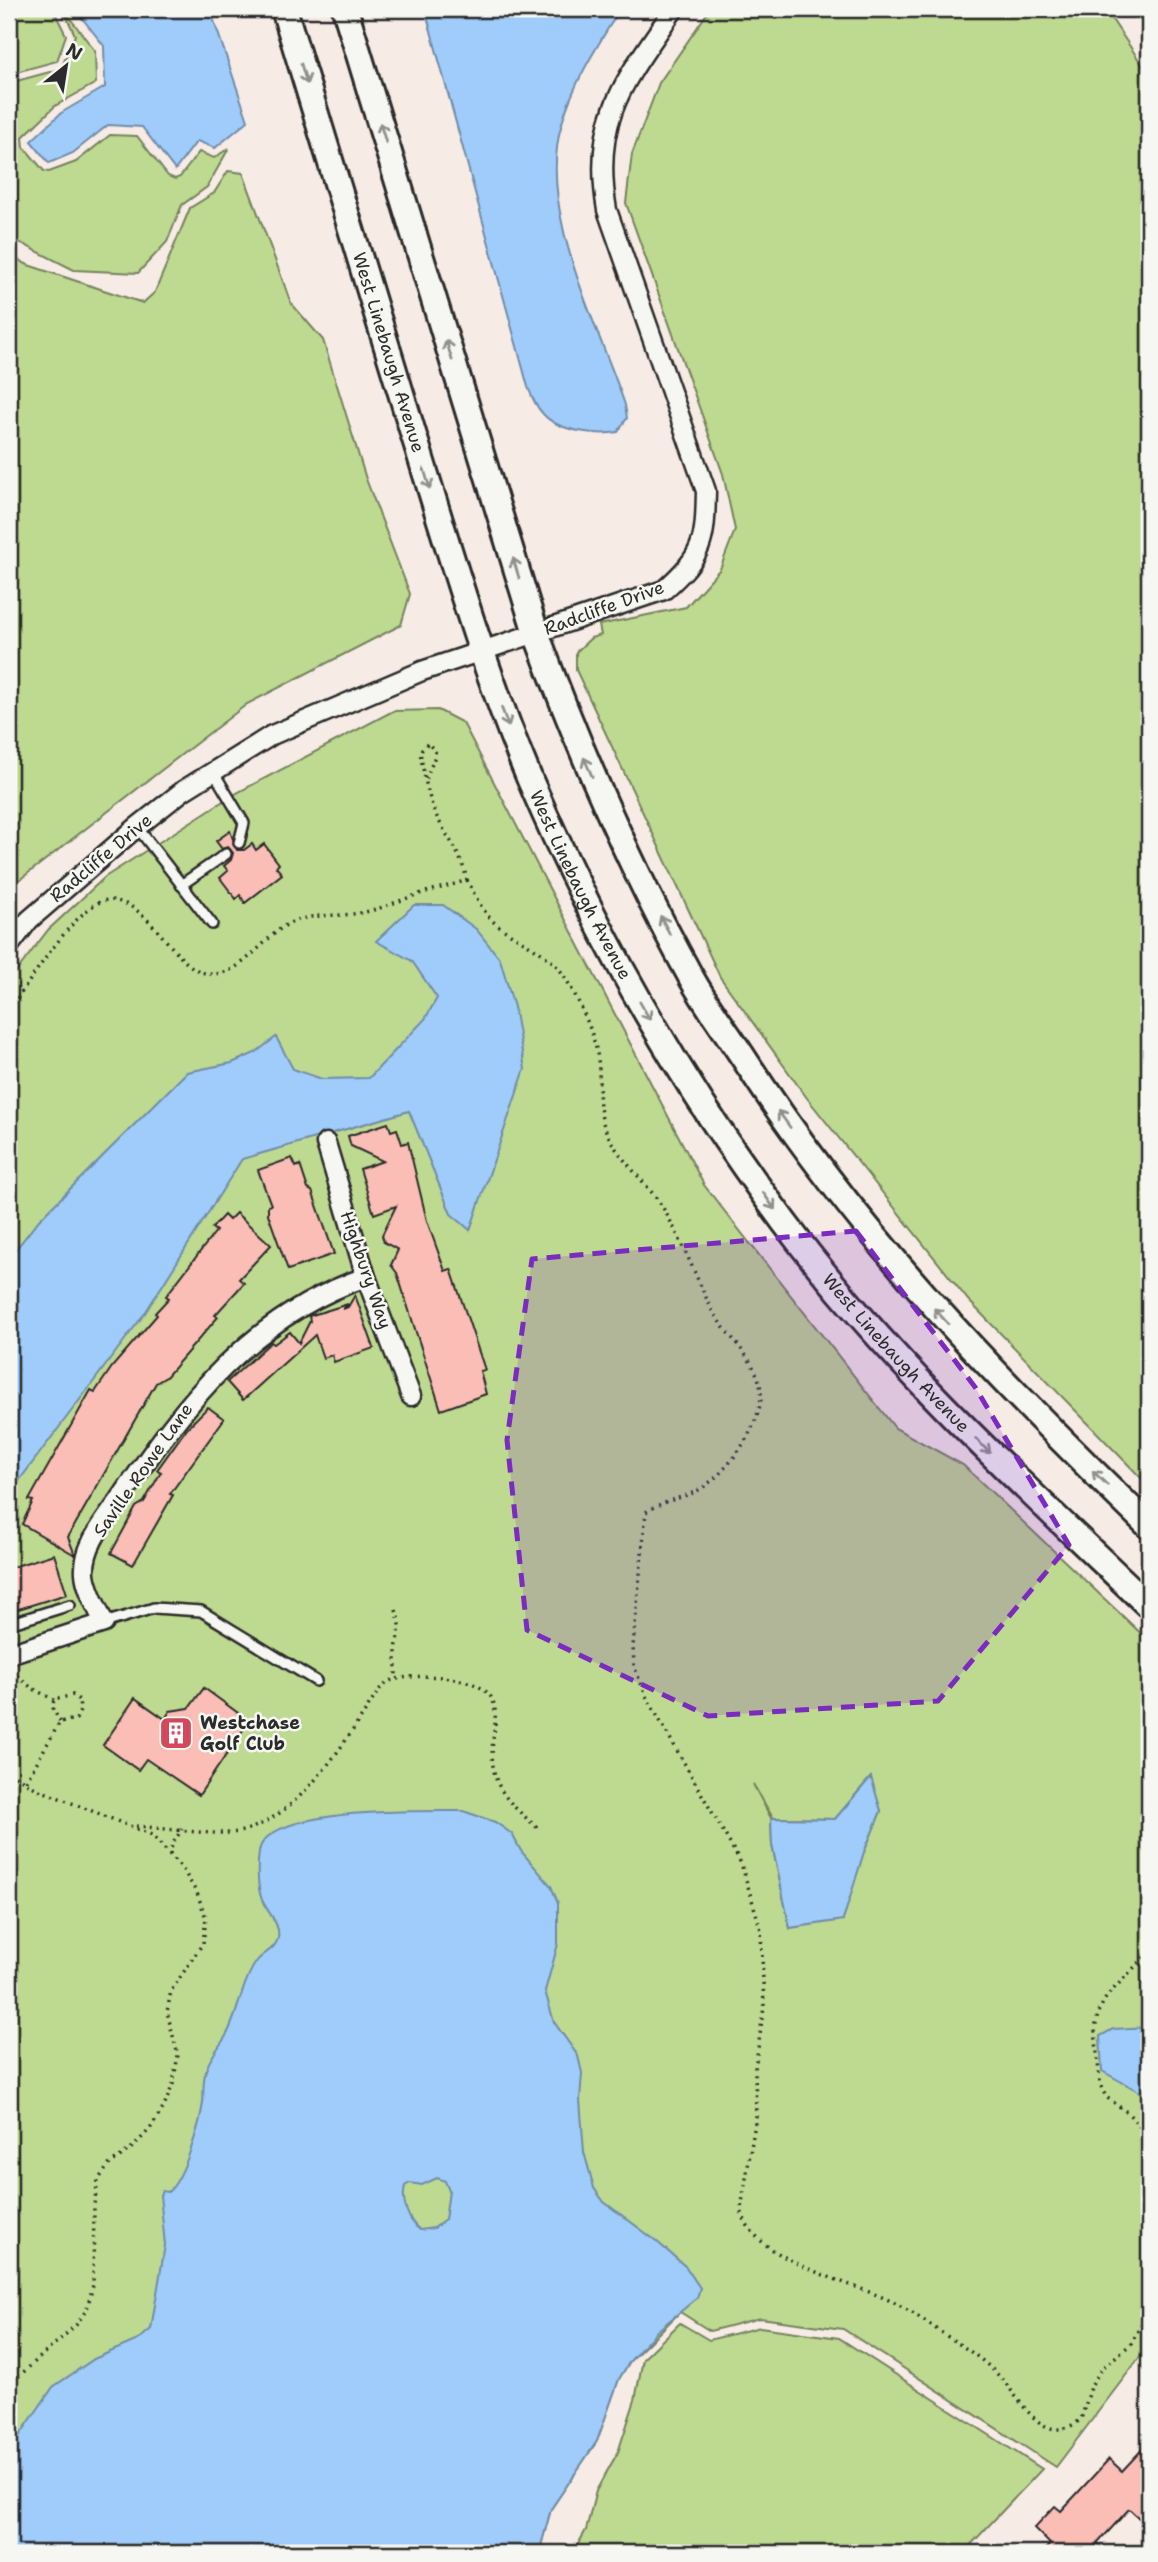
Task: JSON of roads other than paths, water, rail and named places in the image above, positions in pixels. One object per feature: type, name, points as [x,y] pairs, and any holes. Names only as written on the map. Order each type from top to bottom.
[{"type":"main road","name":"West Linebaugh Avenue","points":[[284,9],[481,653],[530,778],[610,950],[698,1098],[770,1202],[863,1318],[937,1399],[1149,1606]]},
{"type":"main road","points":[[345,9],[536,633],[573,732],[616,830],[693,980],[764,1091],[834,1188],[901,1272],[1041,1422],[1149,1526]]},
{"type":"street","name":"Radcliffe Drive","points":[[9,946],[29,920],[137,827],[213,770],[272,735],[422,671],[664,590],[690,567],[705,538],[706,491],[607,210],[602,177],[602,143],[611,112],[625,80],[674,9]]},
{"type":"street","name":"Highbury Way","points":[[326,1143],[366,1277],[411,1396]]},
{"type":"street","name":"Saville Rowe Lane","points":[[103,1623],[85,1575],[88,1548],[162,1436],[229,1360],[275,1323],[327,1291],[366,1277]]},
{"type":"street","points":[[9,1654],[103,1623]]},
{"type":"lane","points":[[213,770],[244,823],[239,843]]},
{"type":"lane","points":[[137,827],[212,924]]},
{"type":"lane","points":[[181,885],[226,854]]},
{"type":"lane","points":[[9,1625],[70,1605]]},
{"type":"lane","points":[[103,1623],[154,1608],[201,1611],[316,1681]]},
{"type":"water","points":[[75,9],[210,9],[248,121],[215,148],[197,141],[175,170],[142,127],[108,125],[73,153],[49,163],[31,141],[61,113],[105,87],[104,46]]},
{"type":"water","points":[[425,9],[620,9],[573,93],[562,123],[556,156],[557,192],[573,265],[625,405],[627,418],[618,432],[589,433],[559,425],[544,415],[533,398]]},
{"type":"water","points":[[414,905],[443,905],[476,929],[500,959],[514,1007],[525,1069],[470,1230],[451,1214],[409,1111],[242,1159],[145,1313],[9,1494],[9,1258],[39,1220],[187,1072],[232,1063],[255,1053],[276,1037],[293,1069],[322,1079],[369,1078],[425,1019],[437,998],[412,961],[376,941]]},
{"type":"water","points":[[871,1777],[881,1811],[864,1852],[843,1920],[790,1928],[772,1845],[771,1818],[835,1819]]},
{"type":"water","points":[[463,1811],[495,1822],[512,1834],[521,1851],[551,1886],[558,1903],[558,1944],[545,1991],[554,2022],[578,2056],[582,2073],[580,2100],[584,2152],[594,2188],[604,2202],[686,2267],[700,2288],[697,2298],[657,2331],[630,2361],[619,2379],[597,2441],[551,2509],[539,2553],[9,2553],[9,2451],[53,2387],[94,2359],[138,2340],[151,2329],[165,2245],[160,2195],[162,2191],[168,2192],[180,2176],[195,2137],[203,2103],[205,2072],[210,2060],[228,2031],[257,1961],[278,1938],[277,1928],[262,1900],[258,1883],[259,1852],[268,1837],[288,1826],[349,1814]],"holes":[[[437,2178],[445,2181],[449,2191],[445,2220],[434,2228],[420,2230],[406,2210],[405,2186],[410,2183],[422,2185]]]},
{"type":"water","points":[[1149,2027],[1149,2097],[1102,2071],[1100,2036],[1113,2029]]},
{"type":"place","name":"Westchase Golf Club","points":[[176,1733]]}]
